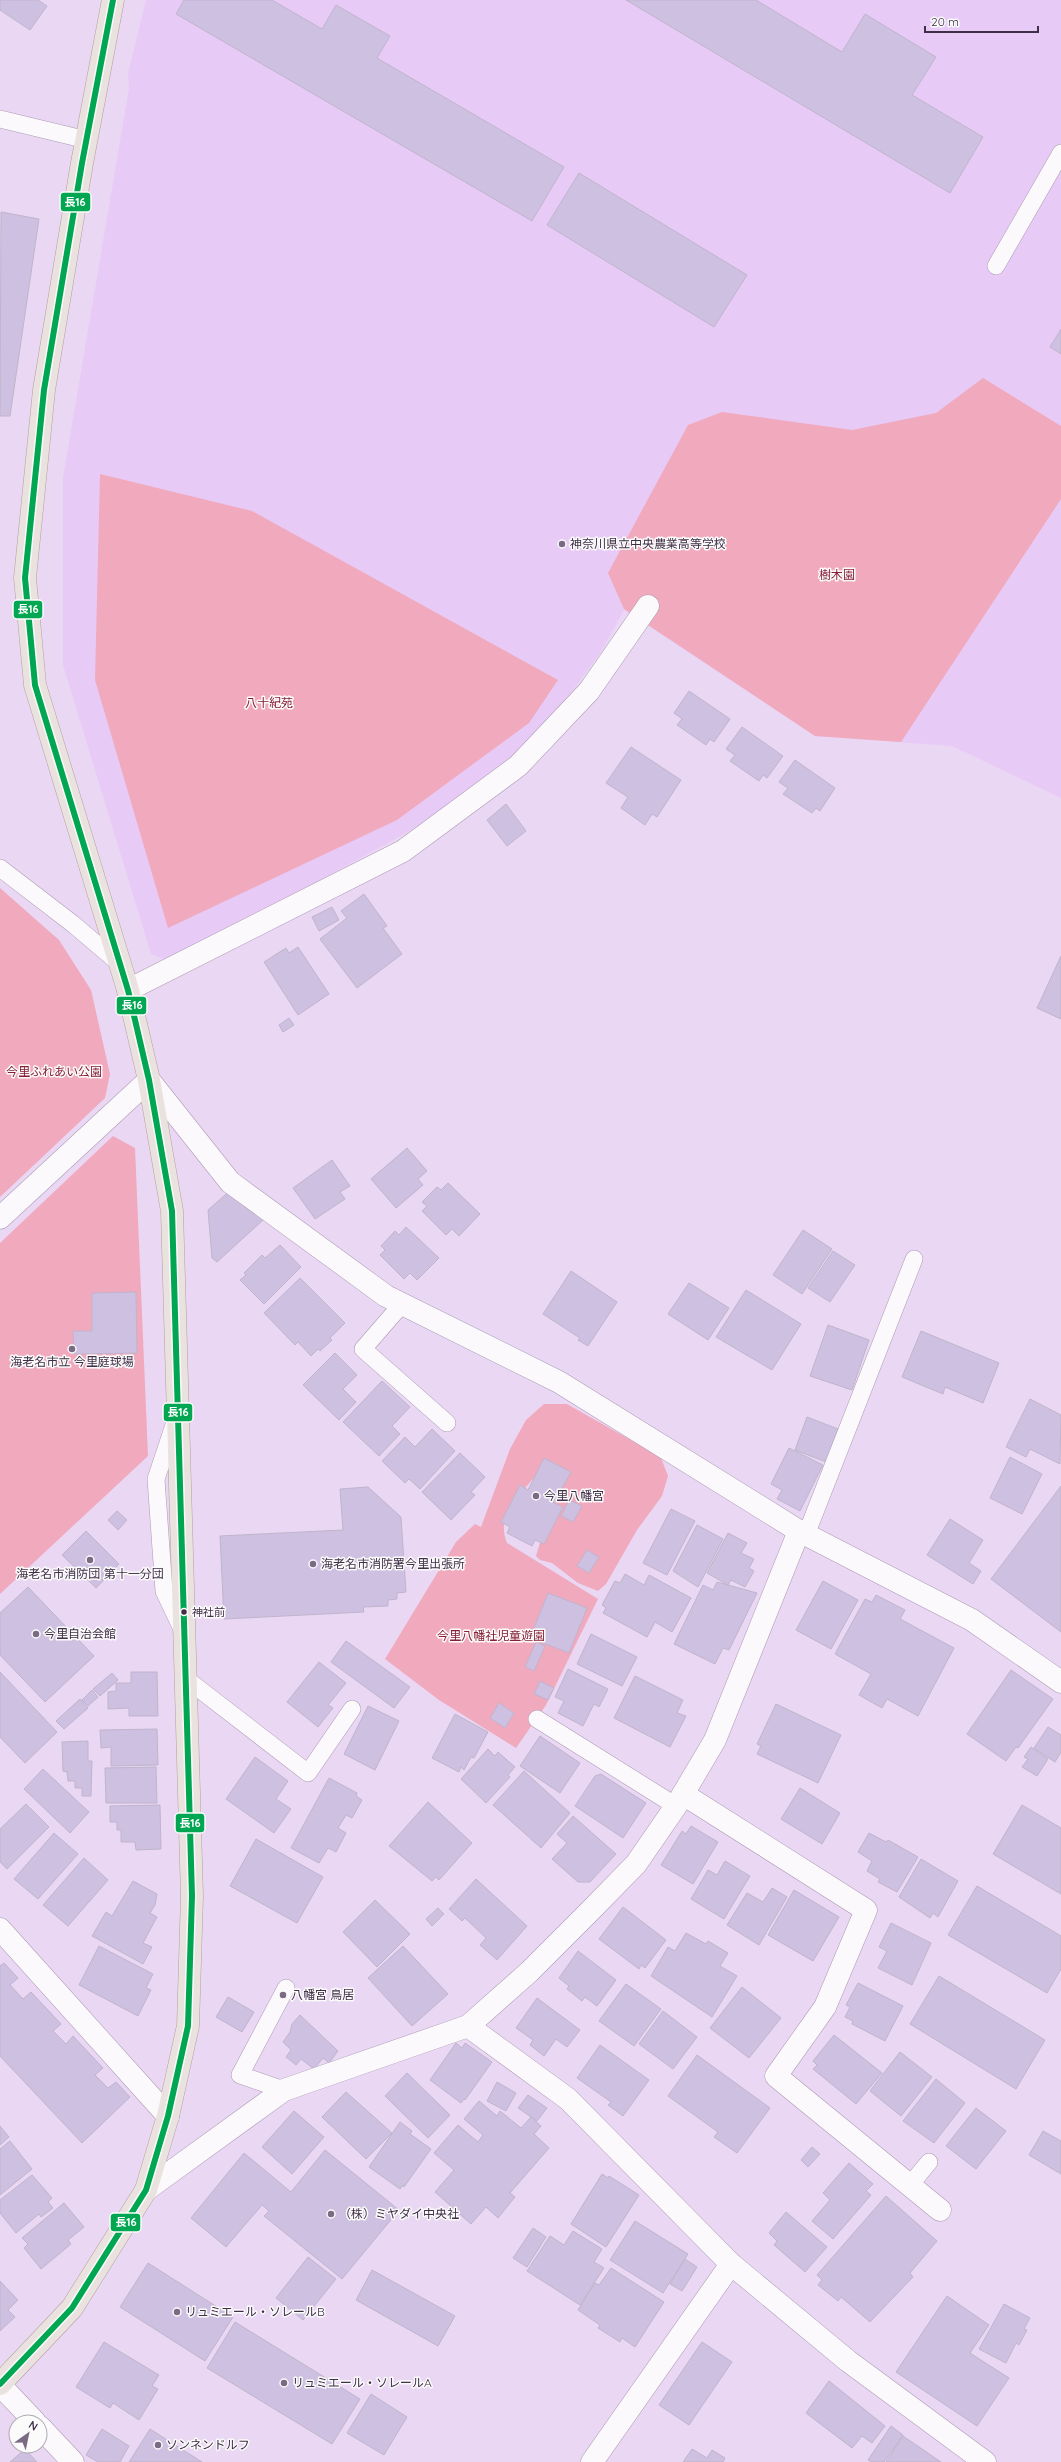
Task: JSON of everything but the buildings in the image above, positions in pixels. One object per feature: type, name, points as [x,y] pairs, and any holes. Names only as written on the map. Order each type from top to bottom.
[{"type":"main road","points":[[0,2385],[72,2308],[146,2190],[168,2116],[188,2026],[192,1896],[172,1211],[149,1080],[128,990],[35,685],[25,578],[44,390],[87,140],[113,0]]},
{"type":"street","points":[[128,990],[403,851],[518,766],[589,691],[648,606]]},
{"type":"street","points":[[0,1218],[149,1080],[230,1182],[386,1296],[559,1382],[803,1533],[972,1620],[1061,1682]]},
{"type":"street","points":[[146,2190],[284,2090],[468,2026],[529,1972],[636,1864],[679,1800],[715,1740],[803,1533]]},
{"type":"street","points":[[679,1800],[866,1910],[825,2007],[776,2076],[940,2210]]},
{"type":"street","points":[[0,1929],[168,2116]]},
{"type":"street","points":[[468,2026],[568,2099],[730,2264],[848,2361],[985,2462]]},
{"type":"street","points":[[592,2462],[730,2264]]},
{"type":"street","points":[[0,2385],[27,2414]]},
{"type":"street","points":[[48,2436],[72,2462]]},
{"type":"lane","points":[[0,119],[87,140]]},
{"type":"lane","points":[[996,266],[1061,153]]},
{"type":"lane","points":[[0,868],[73,924],[120,964]]},
{"type":"lane","points":[[803,1533],[914,1259]]},
{"type":"lane","points":[[402,1304],[363,1349],[447,1423]]},
{"type":"lane","points":[[185,1678],[308,1772],[352,1709]]},
{"type":"lane","points":[[537,1719],[679,1800]]},
{"type":"lane","points":[[284,2090],[240,2075],[286,1988]]},
{"type":"lane","points":[[910,2185],[929,2162]]},
{"type":"shaded area","name":"神奈川県立中央農業高等学校","points":[[146,0],[1061,0],[1061,798],[952,746],[815,736],[624,610],[601,652],[539,736],[484,785],[406,833],[171,962],[151,954],[63,665],[63,478],[129,88],[128,73]]},
{"type":"green space","name":"樹木園","points":[[983,378],[1061,426],[1061,499],[901,742],[815,736],[624,609],[608,573],[688,425],[722,412],[852,430],[936,413]]},
{"type":"green space","name":"八十紀苑","points":[[100,474],[252,511],[558,680],[529,723],[397,820],[168,928],[95,680]]},
{"type":"green space","name":"今里ふれあい公園","points":[[0,888],[59,940],[91,990],[110,1074],[105,1098],[0,1197]]},
{"type":"green space","name":"海老名市立 今里庭球場","points":[[113,1136],[135,1148],[148,1456],[0,1594],[0,1243]]},
{"type":"green space","name":"今里八幡社児童遊園","points":[[544,1404],[567,1404],[643,1447],[661,1458],[668,1476],[662,1496],[637,1530],[606,1584],[598,1591],[578,1583],[552,1563],[540,1560],[536,1556],[542,1536],[540,1470],[519,1495],[508,1512],[504,1522],[504,1532],[507,1543],[598,1599],[546,1705],[516,1748],[439,1700],[385,1659],[456,1542],[475,1524],[481,1527],[510,1449],[526,1420]]},
{"type":"transit line","name":"長16","points":[[0,2384],[72,2308],[146,2190],[168,2116],[188,2026],[192,1896],[172,1211],[149,1080],[128,990],[35,685],[25,578],[44,390],[82,163],[113,0]]},
{"type":"place","name":"神奈川県立中央農業高等学校","points":[[562,544]]},
{"type":"place","name":"海老名市立 今里庭球場","points":[[72,1349]]},
{"type":"place","name":"今里八幡宮","points":[[536,1496]]},
{"type":"place","name":"海老名市消防団 第十一分団","points":[[90,1560]]},
{"type":"place","name":"海老名市消防署今里出張所","points":[[313,1564]]},
{"type":"place","name":"神社前","points":[[184,1612]]},
{"type":"place","name":"今里自治会館","points":[[36,1634]]},
{"type":"place","name":"八幡宮 鳥居","points":[[283,1995]]},
{"type":"place","name":"（株）ミヤダイ中央社","points":[[331,2214]]},
{"type":"place","name":"リュミエール・ソレールB","points":[[177,2312]]},
{"type":"place","name":"リュミエール・ソレールA","points":[[284,2383]]},
{"type":"place","name":"ソンネンドルフ","points":[[158,2445]]}]
